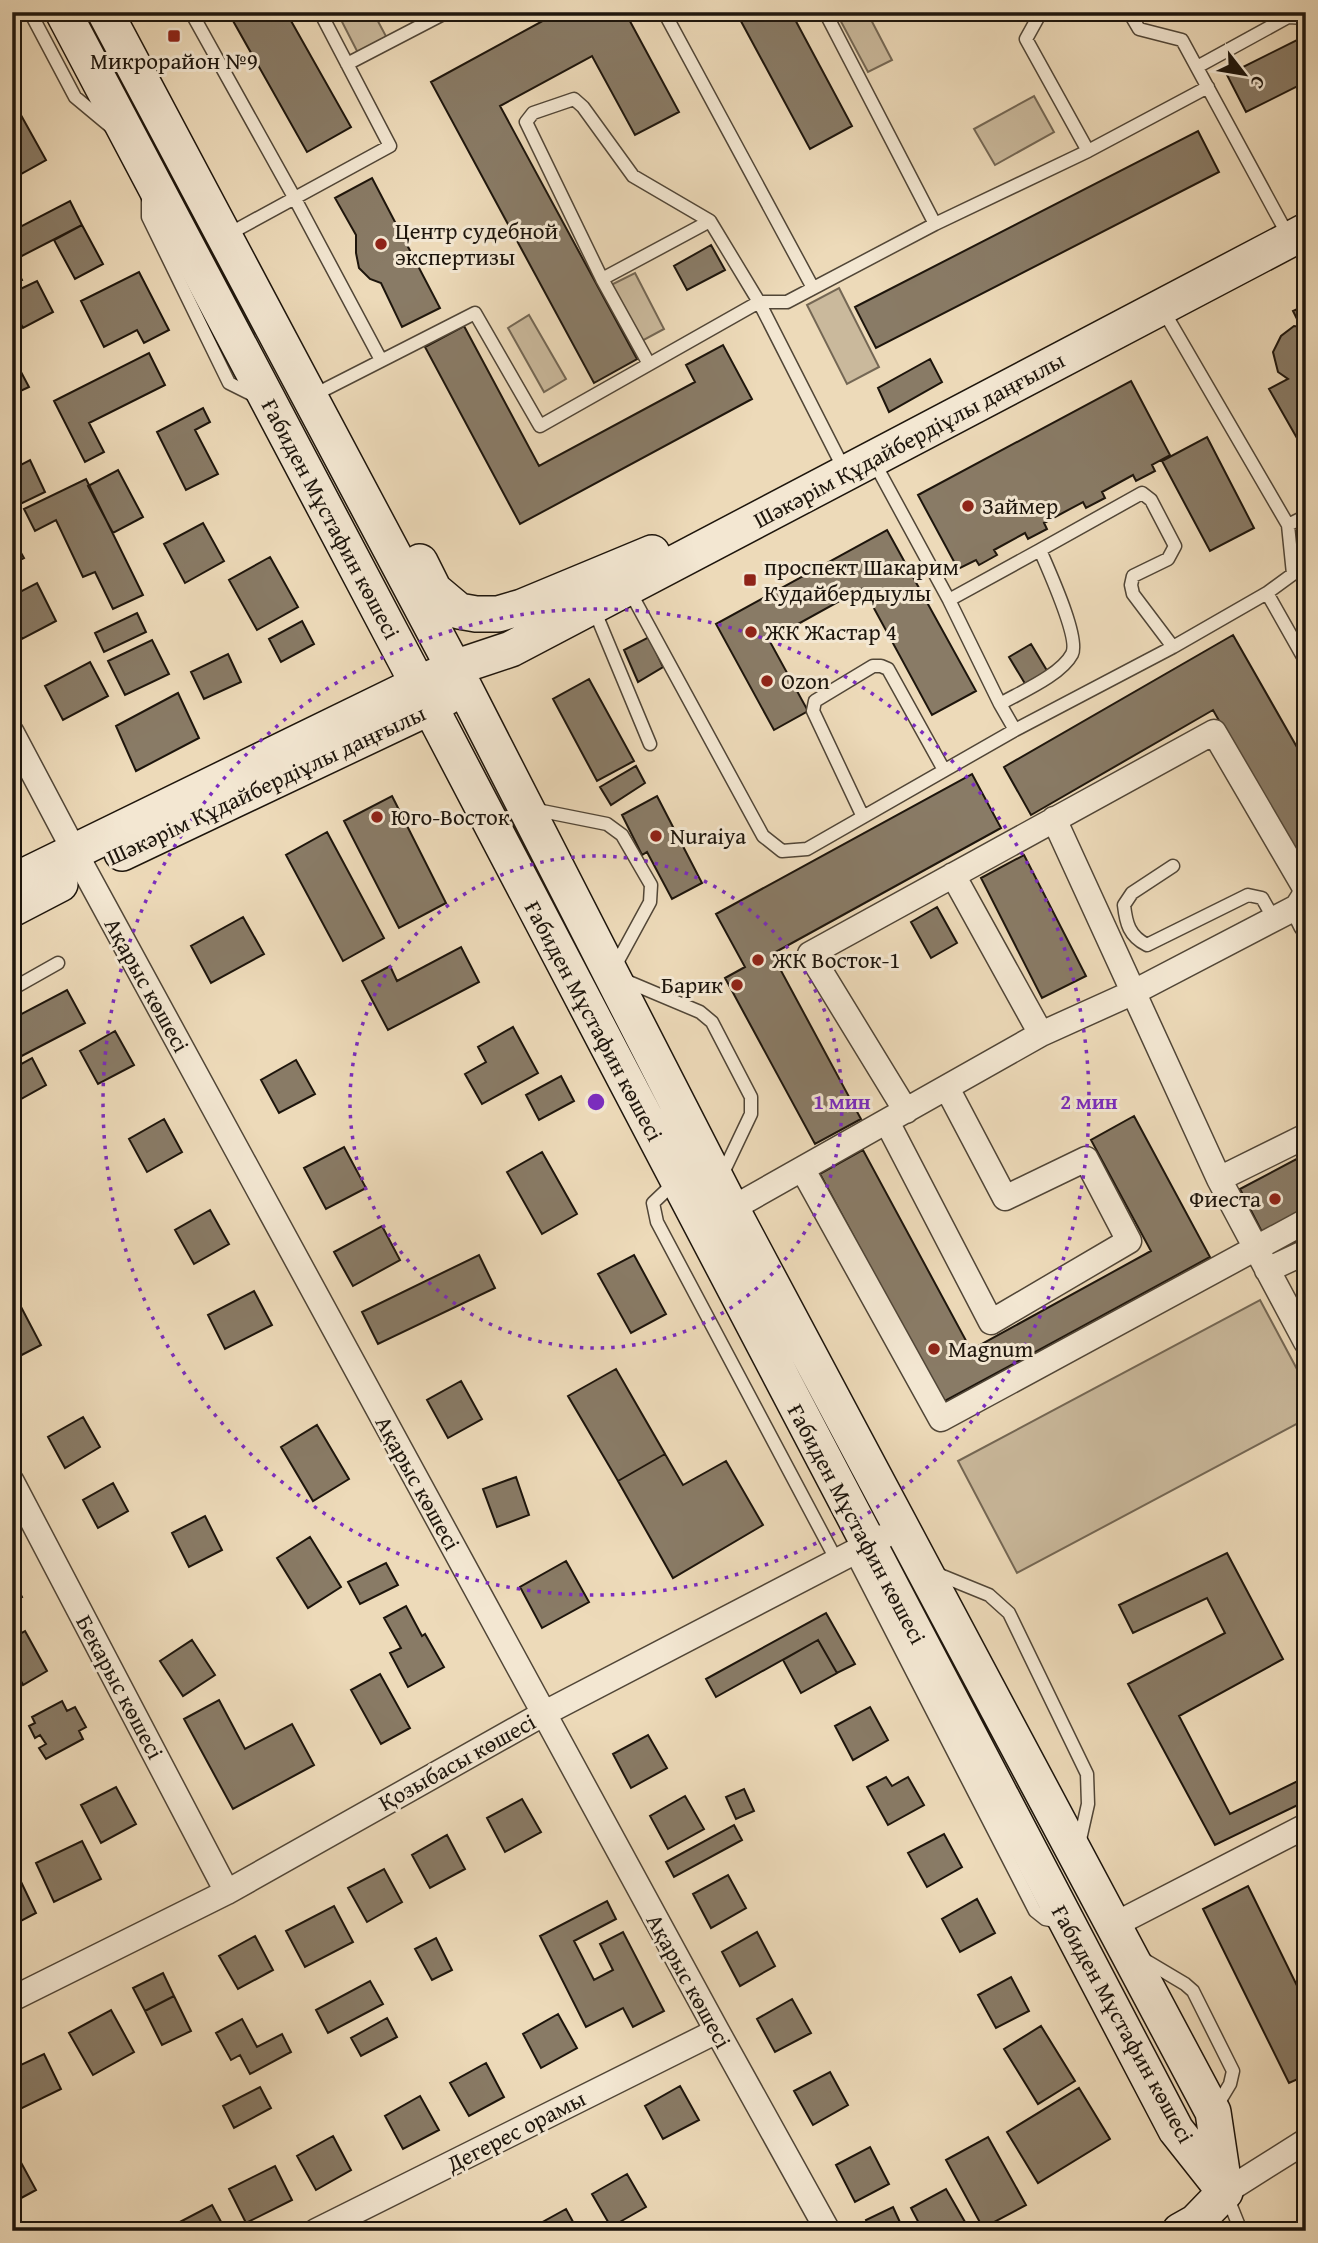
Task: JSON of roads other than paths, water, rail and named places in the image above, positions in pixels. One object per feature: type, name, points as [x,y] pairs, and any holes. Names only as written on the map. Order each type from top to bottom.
[{"type":"main road","name":"Ғабиден Мұстафин көшесі","points":[[63,12],[701,1225],[852,1553],[980,1781],[1067,1924],[1175,2130],[1225,2192]]},
{"type":"main road","name":"Ғабиден Мұстафин көшесі","points":[[105,12],[459,678],[725,1197],[1213,2112],[1225,2192]]},
{"type":"main road","name":"Шәкәрім Құдайбердіұлы даңғылы","points":[[12,882],[79,861],[424,696],[1298,235]]},
{"type":"main road","points":[[325,429],[354,439],[390,500],[434,590],[459,611],[498,614],[510,611],[690,537],[722,538]]},
{"type":"main road","name":"Шәкәрім Құдайбердіұлы даңғылы","points":[[12,909],[79,861]]},
{"type":"main road","points":[[1180,2231],[1196,2222],[1225,2192]]},
{"type":"street","points":[[701,1225],[725,1197],[803,1170],[897,1117],[947,1088],[1041,1034],[1134,992],[1274,919],[1303,911],[1305,888],[1214,732],[810,954],[897,1117],[991,1322],[1129,1241],[1086,1159],[1004,1198],[947,1088]]},
{"type":"street","name":"Ақарыс көшесі","points":[[12,733],[543,1714],[828,2231]]},
{"type":"street","points":[[1054,819],[1219,1179],[1306,1342]]},
{"type":"street","points":[[953,875],[1041,1034]]},
{"type":"street","points":[[1219,1179],[1306,1136]]},
{"type":"street","points":[[803,1170],[941,1419],[1306,1221]]},
{"type":"street","points":[[1267,1270],[1306,1252]]},
{"type":"street","name":"Бекарыс көшесі","points":[[12,1482],[227,1892]]},
{"type":"street","name":"Қозыбасы көшесі","points":[[12,1999],[227,1892],[543,1714],[902,1527]]},
{"type":"street","points":[[1121,1938],[1306,1826]]},
{"type":"street","name":"Дегерес орамы","points":[[316,2231],[717,2031]]},
{"type":"street","points":[[1225,2192],[1303,2145]]},
{"type":"lane","points":[[30,12],[75,97],[140,160]]},
{"type":"lane","points":[[191,12],[381,360]]},
{"type":"lane","points":[[223,237],[390,146],[320,12]]},
{"type":"lane","points":[[347,64],[447,12]]},
{"type":"lane","points":[[664,12],[813,288]]},
{"type":"lane","points":[[825,12],[935,224]]},
{"type":"lane","points":[[1041,12],[1026,39],[1088,151]]},
{"type":"lane","points":[[1129,12],[1139,29],[1182,40],[1298,235]]},
{"type":"lane","points":[[1197,67],[1288,17],[1306,18]]},
{"type":"lane","points":[[309,397],[475,313],[540,426],[759,302],[787,302],[935,224],[1088,151],[1208,87]]},
{"type":"lane","points":[[649,364],[602,279],[526,122],[533,113],[574,99],[583,107],[633,176],[710,220],[859,466],[949,600],[1015,730]]},
{"type":"lane","points":[[602,279],[710,220]]},
{"type":"lane","points":[[628,588],[763,836],[782,851],[807,849],[1015,730],[1173,648],[1267,593],[1293,574],[1288,525],[1161,307]]},
{"type":"lane","points":[[949,600],[1142,493],[1147,496],[1175,546],[1168,559],[1133,576],[1131,585],[1133,594],[1173,648]]},
{"type":"lane","points":[[1288,525],[1306,516]]},
{"type":"lane","points":[[1000,704],[1058,671],[1073,653],[1074,637],[1040,550]]},
{"type":"lane","points":[[1267,593],[1306,662]]},
{"type":"lane","points":[[593,606],[650,744]]},
{"type":"lane","points":[[863,817],[813,711],[815,701],[873,666],[888,670],[944,770]]},
{"type":"lane","points":[[525,807],[607,824],[622,835],[651,885],[650,902],[611,974],[700,1012],[712,1022],[751,1097],[751,1114],[725,1197]]},
{"type":"lane","points":[[1173,866],[1132,893],[1124,905],[1129,930],[1142,943],[1147,945],[1248,895],[1262,898],[1274,919]]},
{"type":"lane","points":[[12,989],[58,964]]},
{"type":"lane","points":[[677,1180],[653,1203],[657,1222],[852,1553]]},
{"type":"lane","points":[[925,1570],[989,1595],[1009,1613],[1087,1774],[1088,1804],[1077,1854]]},
{"type":"lane","points":[[1225,2192],[1241,2231]]},
{"type":"place","name":"Микрорайон №9","points":[[174,36]]},
{"type":"place","name":"Центр судебной экспертизы","points":[[381,244]]},
{"type":"place","name":"Займер","points":[[968,506]]},
{"type":"place","name":"проспект Шaкaрим Кудайбердыулы","points":[[750,580]]},
{"type":"place","name":"ЖК Жастар 4","points":[[751,632]]},
{"type":"place","name":"Ozon","points":[[767,681]]},
{"type":"place","name":"Юго-Восток","points":[[377,817]]},
{"type":"place","name":"Nuraiya","points":[[656,836]]},
{"type":"place","name":"ЖК Восток-1","points":[[758,960]]},
{"type":"place","name":"Барик","points":[[737,985]]},
{"type":"place","name":"Фиеста","points":[[1275,1199]]},
{"type":"place","name":"Magnum","points":[[934,1349]]}]
